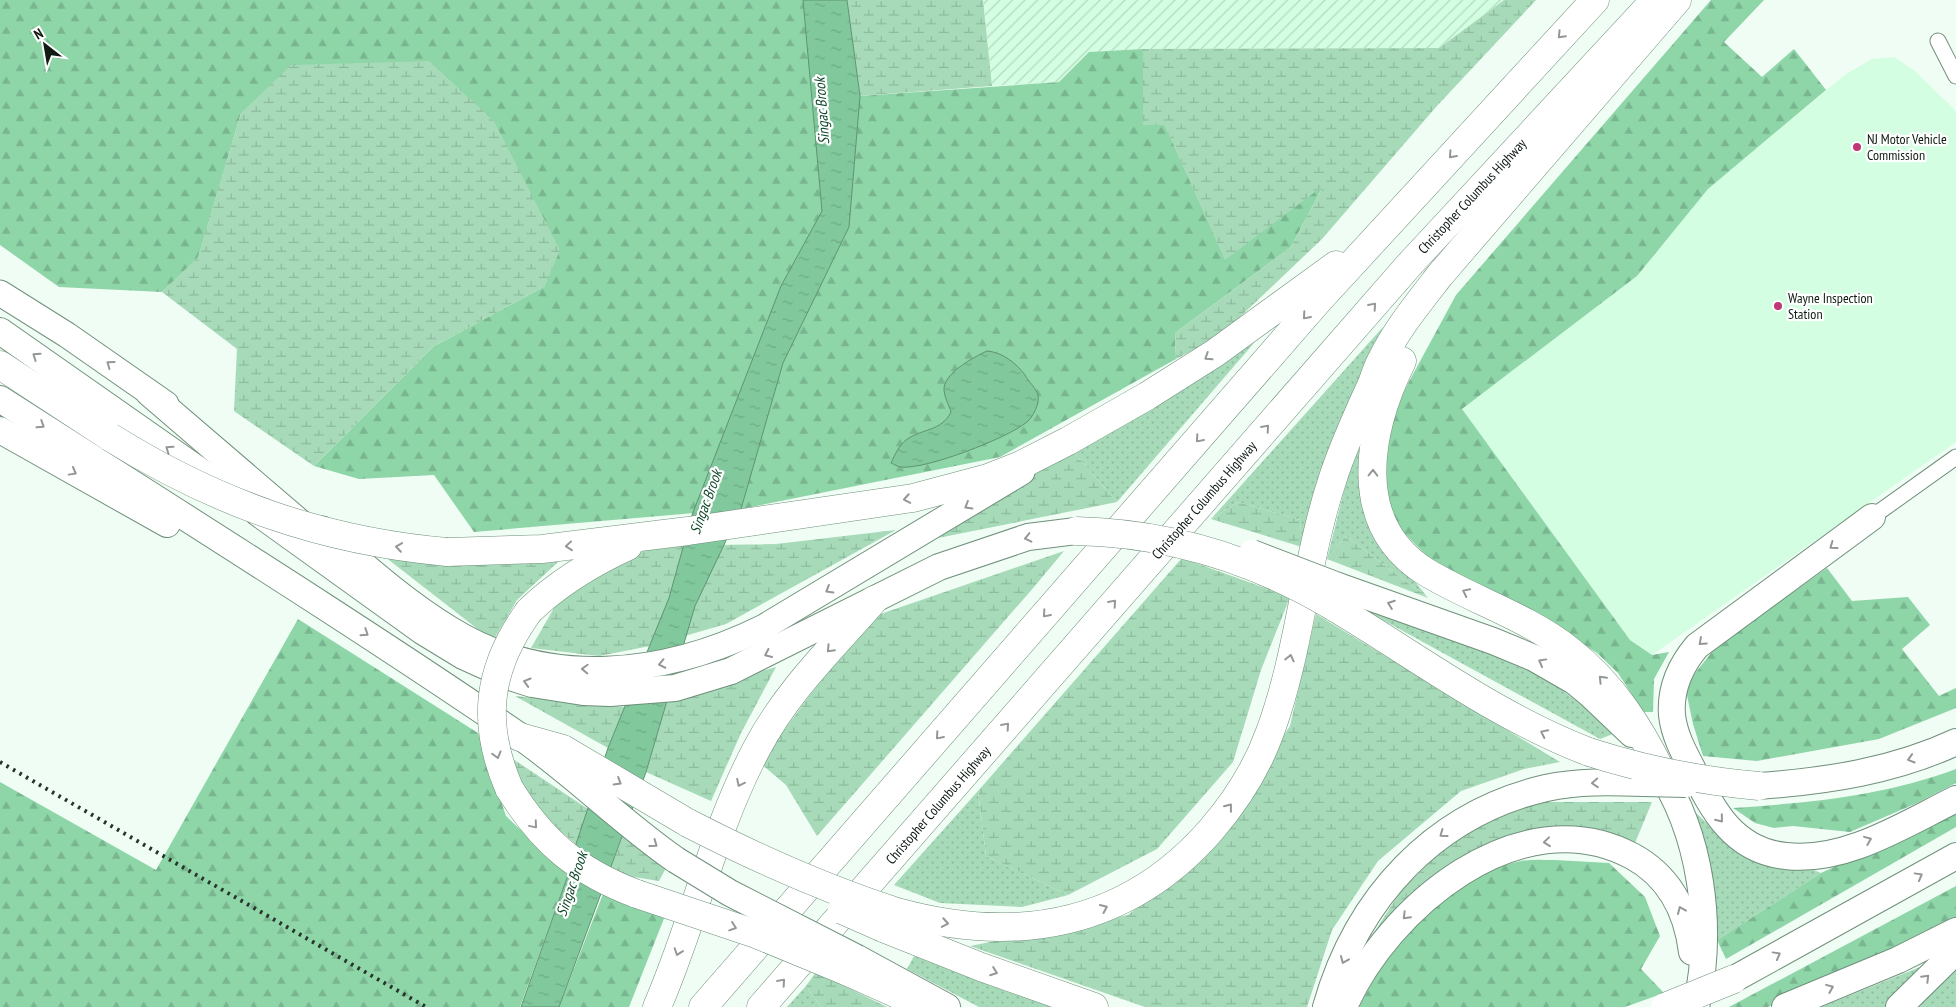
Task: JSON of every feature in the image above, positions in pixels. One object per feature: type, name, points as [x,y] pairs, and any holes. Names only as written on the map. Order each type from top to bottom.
[{"type":"highway","points":[[703,1007],[1306,316],[1595,0]]},
{"type":"highway","name":"Christopher Columbus Highway","points":[[761,1007],[1402,272],[1655,0]]},
{"type":"highway","points":[[890,920],[939,922],[990,928],[1034,926],[1068,921],[1094,913],[1140,890],[1182,859],[1216,823],[1247,781],[1270,733],[1284,685],[1331,484],[1349,434],[1381,361],[1424,296],[1492,214],[1678,0]]},
{"type":"highway","points":[[1492,214],[1422,324],[1401,362],[1389,393],[1379,423],[1373,460],[1374,500],[1379,518],[1398,548],[1425,571],[1536,627],[1588,665],[1633,718],[1654,781]]},
{"type":"highway","points":[[0,364],[110,437],[182,479],[260,513],[349,539],[413,549],[447,552],[542,549],[652,536],[877,504],[949,490],[1021,465],[1068,441],[1147,396],[1214,353],[1385,228]]},
{"type":"highway","points":[[0,331],[422,631],[463,656],[524,681],[584,692],[627,693],[675,688],[707,679],[753,661],[939,567],[1028,537],[1076,531],[1125,533],[1198,547],[1336,596],[1514,648],[1555,669],[1607,709],[1637,741],[1654,781],[1688,832],[1701,887],[1702,982],[1696,1007]]},
{"type":"highway","points":[[149,393],[422,631]]},
{"type":"highway","points":[[0,399],[324,606],[520,737],[676,860],[926,1007]]},
{"type":"highway","points":[[0,430],[199,542],[324,606]]},
{"type":"highway","points":[[1872,517],[1697,646],[1687,659],[1675,687],[1672,716],[1675,730],[1709,803],[1718,817],[1740,839],[1754,848],[1770,854],[1806,857],[1846,849],[1888,832],[1956,799]]},
{"type":"highway","points":[[652,536],[579,571],[544,596],[529,611],[505,649],[492,693],[493,742],[508,788],[537,830],[565,857],[609,884],[852,965],[947,1007]]},
{"type":"highway","points":[[1336,596],[1503,712],[1558,740],[1589,752],[1655,771],[1726,783],[1759,786]]},
{"type":"highway","points":[[657,1007],[729,805],[756,749],[800,682],[874,600]]},
{"type":"highway","points":[[520,737],[563,749],[782,881],[890,920],[996,973],[1094,1007]]},
{"type":"highway","points":[[1326,1007],[1348,952],[1373,906],[1398,873],[1423,848],[1448,830],[1494,805],[1547,788],[1602,782],[1654,781],[1759,786],[1821,780],[1853,775],[1918,757],[1956,742]]},
{"type":"highway","points":[[1344,1007],[1359,975],[1385,939],[1418,904],[1437,889],[1473,866],[1504,852],[1540,842],[1568,840],[1624,852],[1651,868],[1672,891],[1682,911],[1690,936],[1692,957],[1686,1007]]},
{"type":"highway","points":[[1692,1007],[1734,979],[1956,856]]},
{"type":"highway","points":[[1785,1007],[1898,960],[1956,931]]},
{"type":"highway","points":[[1898,1007],[1956,951]]},
{"type":"highway","points":[[1665,1007],[1734,979]]},
{"type":"main road","points":[[0,293],[67,335],[224,447],[389,586],[450,630],[493,651],[538,664],[589,670],[634,668],[690,657],[742,638],[787,615],[1003,485],[1068,441]]},
{"type":"street","points":[[1938,41],[1956,76]]},
{"type":"street","points":[[1872,517],[1956,457]]},
{"type":"shaded area","points":[[983,0],[1504,0],[1439,48],[1143,49],[1090,52],[1059,82],[992,86]]},
{"type":"shaded area","points":[[1894,57],[1915,71],[1956,111],[1956,442],[1652,655],[1630,640],[1462,409],[1637,276],[1708,189],[1846,74],[1872,59]]},
{"type":"green space","points":[[0,0],[815,0],[860,96],[1059,82],[1089,52],[1143,49],[1143,125],[1165,125],[1225,259],[1324,184],[1291,247],[1175,333],[1176,359],[1000,457],[741,509],[474,532],[434,475],[359,479],[314,466],[433,347],[545,286],[241,113],[198,258],[162,292],[59,287],[0,245]]},
{"type":"green space","points":[[847,0],[983,0],[992,86],[860,96]]},
{"type":"green space","points":[[1504,0],[1536,0],[1436,107],[1322,239],[1220,336],[1176,359],[1175,333],[1291,247],[1323,186],[1225,260],[1165,125],[1143,125],[1143,49],[1439,48]]},
{"type":"green space","points":[[1711,0],[1764,0],[1724,42],[1762,77],[1794,49],[1826,90],[1708,189],[1637,276],[1462,409],[1630,640],[1652,655],[1669,652],[1654,679],[1653,712],[1643,712],[1618,673],[1597,653],[1517,602],[1434,563],[1397,526],[1384,487],[1386,424],[1456,295]]},
{"type":"green space","points":[[429,61],[494,121],[560,250],[545,286],[433,347],[314,466],[234,411],[237,349],[162,292],[198,257],[241,113],[291,65]]},
{"type":"green space","points":[[1383,327],[1328,457],[1302,547],[1300,520],[1238,502],[1211,519]]},
{"type":"green space","points":[[1254,343],[1117,502],[1071,449]]},
{"type":"green space","points":[[1361,422],[1358,467],[1369,524],[1428,598],[1346,536],[1327,559]]},
{"type":"green space","points":[[1071,449],[1117,502],[938,538]]},
{"type":"green space","points":[[1238,502],[1300,520],[1302,547],[1211,519]]},
{"type":"green space","points":[[896,530],[726,624],[650,646],[599,656],[531,648],[565,589],[654,546],[776,544]]},
{"type":"green space","points":[[1346,536],[1428,598],[1327,559]]},
{"type":"green space","points":[[1064,551],[817,836],[786,785],[760,763],[866,619]]},
{"type":"green space","points":[[380,553],[472,563],[558,562],[517,600],[493,641]]},
{"type":"green space","points":[[1182,558],[1290,597],[1261,670],[1233,762],[1157,849],[1068,895],[986,856],[978,791]]},
{"type":"green space","points":[[1827,568],[1852,601],[1908,597],[1930,625],[1902,649],[1939,696],[1956,688],[1956,708],[1879,739],[1757,761],[1703,756],[1693,724],[1685,686],[1715,648]]},
{"type":"green space","points":[[1361,608],[1531,667],[1618,732],[1600,739]]},
{"type":"green space","points":[[1316,614],[1560,762],[1524,769],[1461,791],[1378,861],[1332,930],[1307,1007],[1145,1007],[970,946],[1128,915],[1203,853],[1290,726]]},
{"type":"green space","points":[[298,619],[478,733],[506,816],[568,875],[520,1007],[0,1007],[0,782],[156,870]]},
{"type":"green space","points":[[776,667],[741,733],[711,801],[646,772],[668,698]]},
{"type":"green space","points":[[515,696],[625,707],[608,748]]},
{"type":"green space","points":[[507,755],[588,809],[576,844],[537,812]]},
{"type":"green space","points":[[1956,769],[1956,783],[1917,803],[1850,832],[1793,826],[1774,828],[1755,823],[1733,808],[1846,797],[1901,786]]},
{"type":"green space","points":[[978,791],[986,856],[1068,895],[1022,907],[940,903],[894,885]]},
{"type":"green space","points":[[1539,802],[1652,802],[1635,843],[1593,833],[1419,892],[1375,931],[1401,891],[1444,848],[1487,821]]},
{"type":"green space","points":[[1956,811],[1956,827],[1726,959],[1717,940],[1821,873]]},
{"type":"green space","points":[[1696,813],[1712,828],[1821,873],[1717,940],[1716,916]]},
{"type":"green space","points":[[623,836],[667,866],[659,881],[615,874],[610,870]]},
{"type":"green space","points":[[1525,860],[1609,863],[1645,897],[1660,936],[1641,969],[1664,993],[1625,1007],[1359,1007],[1380,969],[1395,948],[1443,900],[1482,875],[1501,867]]},
{"type":"green space","points":[[1956,886],[1956,919],[1768,1007],[1729,1007]]},
{"type":"green space","points":[[603,894],[665,916],[629,1007],[559,1007]]},
{"type":"green space","points":[[914,956],[1005,991],[1058,1007],[979,1007],[907,969]]},
{"type":"green space","points":[[1920,967],[1885,1007],[1821,1007]]},
{"type":"green space","points":[[1956,968],[1956,1007],[1914,1007]]},
{"type":"green space","points":[[816,972],[887,1007],[821,1007],[806,986]]},
{"type":"green space","points":[[806,986],[821,1007],[787,1007]]},
{"type":"water","name":"Singac Brook","points":[[803,0],[847,0],[860,96],[849,227],[783,363],[741,509],[695,606],[646,772],[559,1007],[521,1007],[568,875],[576,844],[608,748],[669,598],[692,515],[781,286],[822,211]]},
{"type":"water","points":[[987,351],[998,353],[1013,362],[1036,390],[1038,402],[1036,410],[1029,420],[1017,429],[966,452],[913,467],[900,467],[891,463],[897,450],[906,440],[937,426],[947,418],[951,412],[944,392],[945,383],[961,366]]},
{"type":"railway","points":[[0,762],[426,1007]]},
{"type":"place","name":"NJ Motor Vehicle Commission","points":[[1857,147]]},
{"type":"place","name":"Wayne Inspection Station","points":[[1778,306]]}]
